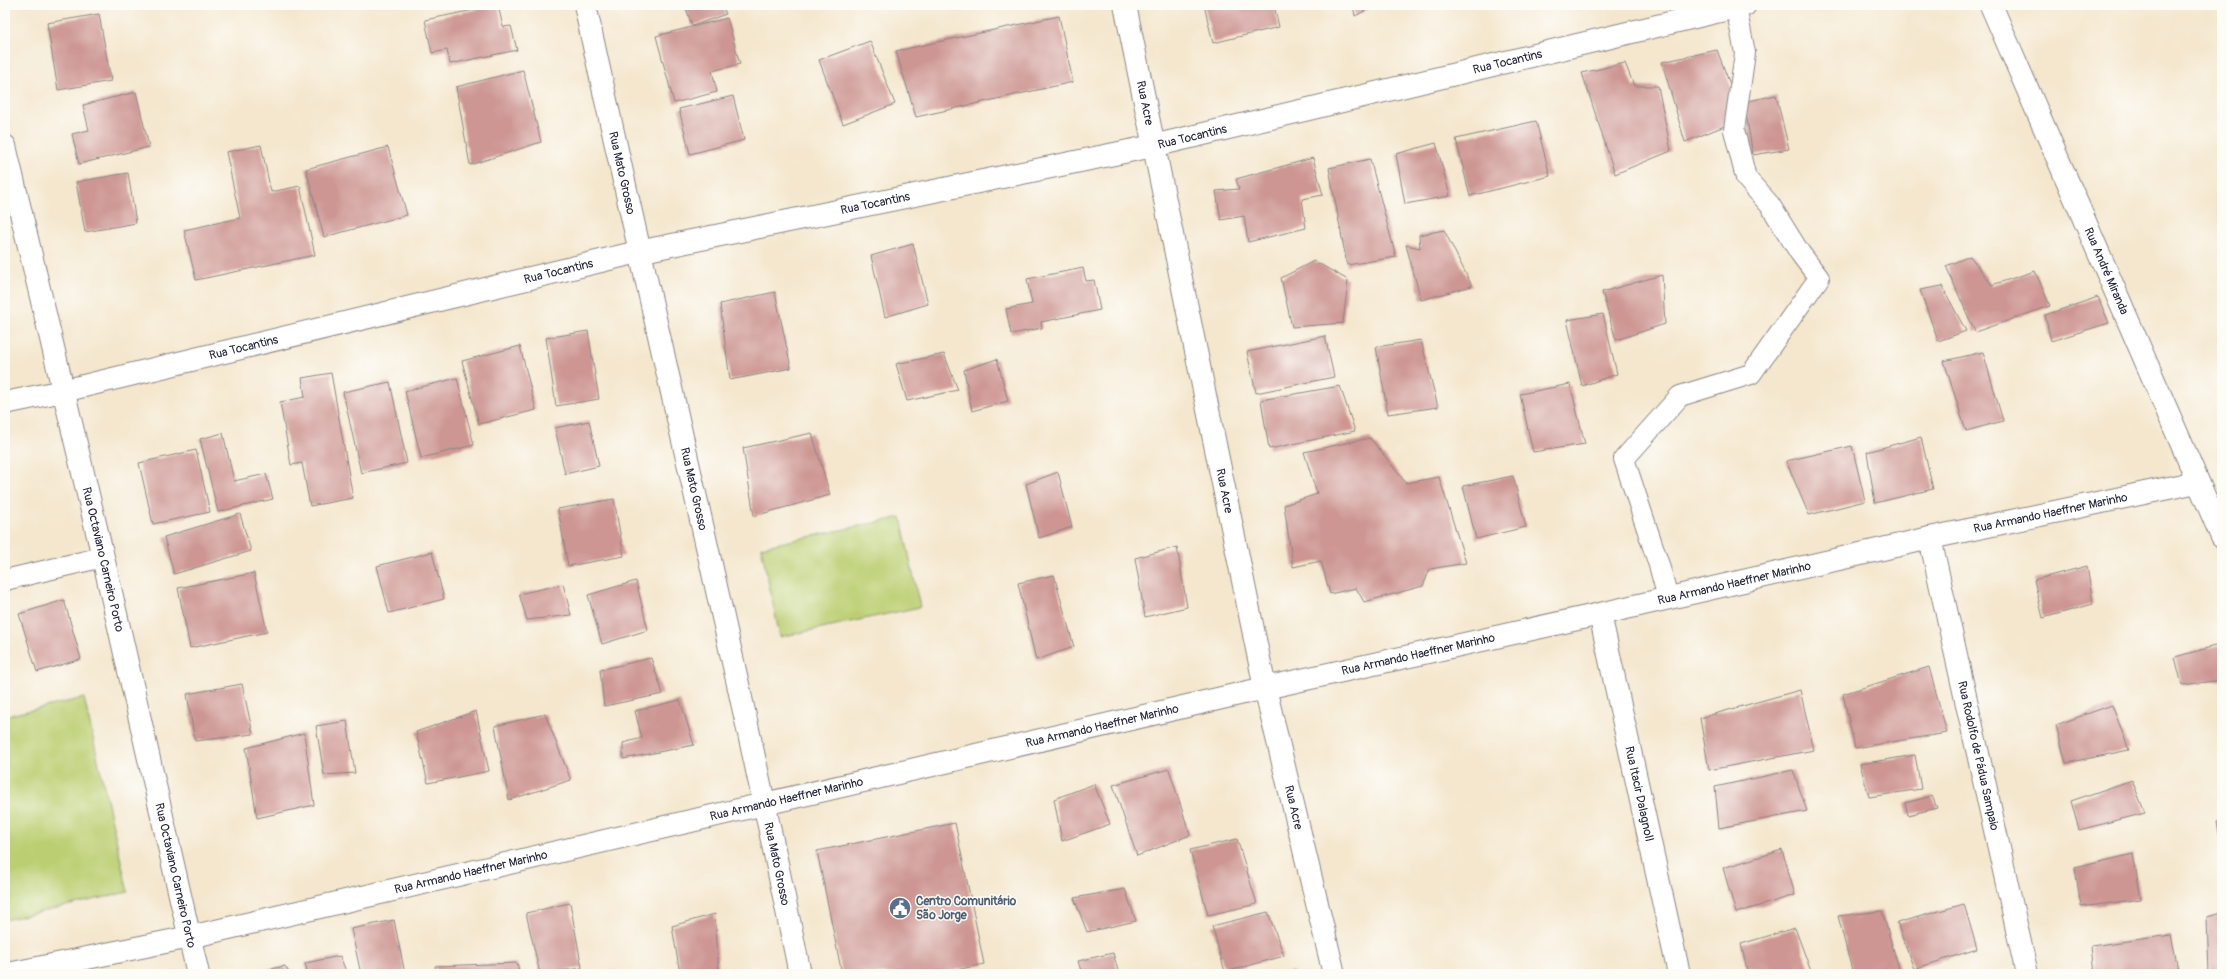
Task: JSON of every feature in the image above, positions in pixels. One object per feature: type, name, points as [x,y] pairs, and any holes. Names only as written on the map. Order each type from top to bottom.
[{"type":"street","name":"Rua Mato Grosso","points":[[585,5],[638,252],[765,804],[800,974]]},
{"type":"street","name":"Rua Acre","points":[[1125,5],[1265,688],[1334,974]]},
{"type":"street","name":"Rua André Miranda","points":[[1991,5],[2222,537]]},
{"type":"street","name":"Rua Tocantins","points":[[5,403],[63,391],[638,252],[1153,146],[1741,6]]},
{"type":"street","name":"Rua Octaviano Carneiro Porto","points":[[5,146],[103,557],[198,974]]},
{"type":"street","name":"Rua Armando Haeffner Marinho","points":[[8,974],[190,937],[1265,688],[1600,614],[1930,538],[2197,482]]},
{"type":"street","name":"Rua Rodolfo de Pádua Sampaio","points":[[1930,538],[2027,974]]},
{"type":"street","name":"Rua Itacir Dalagnoll","points":[[1600,614],[1679,974]]},
{"type":"lane","points":[[1668,598],[1659,564],[1624,459],[1680,396],[1751,374],[1819,278],[1800,253],[1770,205],[1746,178],[1734,130],[1745,53],[1741,6]]},
{"type":"lane","points":[[5,580],[103,557]]},
{"type":"green space","points":[[901,517],[920,607],[780,637],[761,547]]},
{"type":"green space","points":[[84,698],[128,892],[5,920],[5,716]]},
{"type":"building","points":[[498,5],[503,27],[511,26],[517,50],[450,64],[447,50],[432,53],[425,20]]},
{"type":"building","points":[[685,5],[722,5],[726,14],[692,26]]},
{"type":"building","points":[[1204,5],[1274,5],[1279,27],[1213,43]]},
{"type":"building","points":[[1353,5],[1376,5],[1355,16]]},
{"type":"building","points":[[99,14],[111,81],[58,90],[47,23]]},
{"type":"building","points":[[1059,16],[1073,82],[916,117],[896,51]]},
{"type":"building","points":[[727,18],[740,64],[712,71],[717,92],[674,103],[656,36]]},
{"type":"building","points":[[870,41],[895,104],[843,124],[819,60]]},
{"type":"building","points":[[1717,50],[1734,95],[1727,125],[1685,142],[1662,62]]},
{"type":"building","points":[[1625,63],[1634,86],[1658,86],[1671,151],[1615,174],[1582,73]]},
{"type":"building","points":[[523,70],[541,142],[470,165],[456,87]]},
{"type":"building","points":[[136,92],[149,147],[79,164],[72,134],[89,130],[83,105]]},
{"type":"building","points":[[1776,95],[1789,149],[1753,155],[1744,102]]},
{"type":"building","points":[[733,96],[744,140],[690,154],[679,109]]},
{"type":"building","points":[[1536,121],[1550,176],[1470,196],[1456,139]]},
{"type":"building","points":[[1436,143],[1450,196],[1405,204],[1396,154]]},
{"type":"building","points":[[261,145],[271,192],[300,186],[315,255],[196,280],[184,230],[240,218],[226,152]]},
{"type":"building","points":[[388,147],[407,215],[324,237],[306,169]]},
{"type":"building","points":[[1313,158],[1323,195],[1302,199],[1306,228],[1248,242],[1244,216],[1221,220],[1216,191],[1239,189],[1236,179]]},
{"type":"building","points":[[1370,159],[1396,257],[1347,265],[1329,168]]},
{"type":"building","points":[[128,173],[136,223],[85,232],[76,182]]},
{"type":"building","points":[[1444,230],[1472,286],[1421,300],[1406,245],[1420,248],[1419,235]]},
{"type":"building","points":[[913,244],[928,304],[885,317],[871,256]]},
{"type":"building","points":[[1970,256],[1992,285],[2035,271],[2050,306],[1975,332],[1946,266]]},
{"type":"building","points":[[1314,261],[1348,280],[1343,323],[1292,327],[1281,278]]},
{"type":"building","points":[[1083,268],[1086,281],[1094,280],[1100,310],[1041,322],[1042,328],[1011,334],[1006,309],[1032,304],[1027,279]]},
{"type":"building","points":[[1662,275],[1665,324],[1616,340],[1602,292]]},
{"type":"building","points":[[1942,286],[1966,331],[1938,341],[1920,290]]},
{"type":"building","points":[[775,292],[791,368],[730,380],[720,304]]},
{"type":"building","points":[[2098,297],[2109,323],[2051,341],[2045,315]]},
{"type":"building","points":[[1603,314],[1617,374],[1582,386],[1567,320]]},
{"type":"building","points":[[588,331],[599,399],[556,406],[546,338]]},
{"type":"building","points":[[1325,336],[1334,377],[1256,393],[1247,352]]},
{"type":"building","points":[[1421,340],[1438,407],[1388,414],[1376,347]]},
{"type":"building","points":[[520,346],[536,410],[479,424],[462,361]]},
{"type":"building","points":[[1983,352],[2003,421],[1966,431],[1944,361]]},
{"type":"building","points":[[944,354],[958,390],[907,401],[896,364]]},
{"type":"building","points":[[997,359],[1008,401],[972,411],[964,370]]},
{"type":"building","points":[[331,373],[353,498],[310,506],[302,463],[291,465],[280,402],[305,397],[302,378]]},
{"type":"building","points":[[457,378],[474,445],[421,458],[405,391]]},
{"type":"building","points":[[390,382],[407,463],[361,473],[343,392]]},
{"type":"building","points":[[1570,384],[1585,444],[1533,452],[1520,394]]},
{"type":"building","points":[[1340,386],[1355,431],[1269,449],[1261,400]]},
{"type":"building","points":[[589,421],[599,466],[565,474],[555,428]]},
{"type":"building","points":[[223,433],[234,481],[266,474],[273,499],[218,512],[200,439]]},
{"type":"building","points":[[812,433],[830,495],[754,516],[743,448]]},
{"type":"building","points":[[1921,437],[1933,489],[1875,503],[1867,452]]},
{"type":"building","points":[[1370,438],[1406,483],[1439,477],[1466,563],[1430,569],[1423,586],[1364,602],[1356,588],[1330,594],[1321,561],[1293,567],[1284,505],[1317,494],[1304,452]]},
{"type":"building","points":[[1852,446],[1865,501],[1809,515],[1786,461]]},
{"type":"building","points":[[196,450],[210,512],[153,524],[139,463]]},
{"type":"building","points":[[1058,472],[1072,527],[1039,538],[1026,484]]},
{"type":"building","points":[[1513,476],[1526,527],[1476,539],[1463,486]]},
{"type":"building","points":[[614,499],[624,556],[568,566],[558,509]]},
{"type":"building","points":[[240,514],[251,551],[174,574],[164,537]]},
{"type":"building","points":[[1177,547],[1187,607],[1145,617],[1135,558]]},
{"type":"building","points":[[432,552],[444,599],[389,613],[377,566]]},
{"type":"building","points":[[2087,566],[2093,604],[2043,618],[2034,580]]},
{"type":"building","points":[[254,573],[267,632],[190,648],[178,588]]},
{"type":"building","points":[[1054,575],[1074,647],[1036,660],[1018,583]]},
{"type":"building","points":[[636,581],[648,630],[602,644],[588,595]]},
{"type":"building","points":[[563,584],[571,615],[527,620],[519,594]]},
{"type":"building","points":[[64,600],[81,659],[37,672],[19,614]]},
{"type":"building","points":[[2222,644],[2222,680],[2182,685],[2175,657]]},
{"type":"building","points":[[651,658],[663,694],[604,706],[600,670]]},
{"type":"building","points":[[1929,667],[1947,733],[1855,748],[1843,694]]},
{"type":"building","points":[[242,684],[253,734],[195,741],[187,694]]},
{"type":"building","points":[[1800,690],[1814,750],[1709,770],[1700,718]]},
{"type":"building","points":[[680,700],[694,745],[623,759],[623,743],[642,738],[635,711]]},
{"type":"building","points":[[2112,705],[2129,750],[2066,763],[2056,725]]},
{"type":"building","points":[[476,711],[489,771],[428,783],[416,732]]},
{"type":"building","points":[[545,714],[571,780],[509,800],[495,726]]},
{"type":"building","points":[[347,721],[355,773],[324,775],[316,726]]},
{"type":"building","points":[[304,733],[314,805],[257,818],[246,748]]},
{"type":"building","points":[[1915,755],[1921,789],[1869,797],[1860,764]]},
{"type":"building","points":[[1169,769],[1190,835],[1137,856],[1113,785]]},
{"type":"building","points":[[1793,770],[1807,811],[1719,828],[1715,787]]},
{"type":"building","points":[[2132,780],[2145,813],[2079,830],[2071,801]]},
{"type":"building","points":[[1094,784],[1110,824],[1062,841],[1054,799]]},
{"type":"building","points":[[1932,796],[1937,808],[1908,815],[1905,803]]},
{"type":"building","points":[[2222,820],[2222,844],[2221,845],[2217,821]]},
{"type":"building","name":"Centro Comunitário São Jorge","points":[[955,823],[984,964],[938,974],[842,974],[817,851]]},
{"type":"building","points":[[1237,839],[1257,904],[1208,915],[1190,850]]},
{"type":"building","points":[[1782,850],[1795,895],[1736,913],[1723,868]]},
{"type":"building","points":[[2133,854],[2141,899],[2081,907],[2075,868]]},
{"type":"building","points":[[1125,889],[1136,921],[1087,932],[1074,898]]},
{"type":"building","points":[[570,903],[582,968],[540,974],[526,913]]},
{"type":"building","points":[[1964,904],[1977,949],[1914,969],[1897,923]]},
{"type":"building","points":[[1882,911],[1900,972],[1853,974],[1838,916]]},
{"type":"building","points":[[1268,912],[1284,956],[1225,972],[1212,926]]},
{"type":"building","points":[[2222,913],[2222,971],[2209,974],[2207,917]]},
{"type":"building","points":[[715,914],[719,974],[680,974],[672,926]]},
{"type":"building","points":[[394,920],[405,974],[361,974],[351,929]]},
{"type":"building","points":[[1795,928],[1812,974],[1748,974],[1741,944]]},
{"type":"building","points":[[2171,935],[2179,973],[2094,974],[2091,946]]},
{"type":"building","points":[[1113,953],[1119,974],[1082,974],[1078,961]]},
{"type":"building","points":[[340,956],[347,974],[308,974],[305,963]]},
{"type":"building","points":[[517,963],[520,974],[437,974],[435,966]]},
{"type":"building","points":[[285,966],[290,974],[252,974],[252,973]]},
{"type":"building","points":[[1293,971],[1293,974],[1281,974],[1281,973]]},
{"type":"place","name":"Centro Comunitário São Jorge","points":[[900,908]]}]
